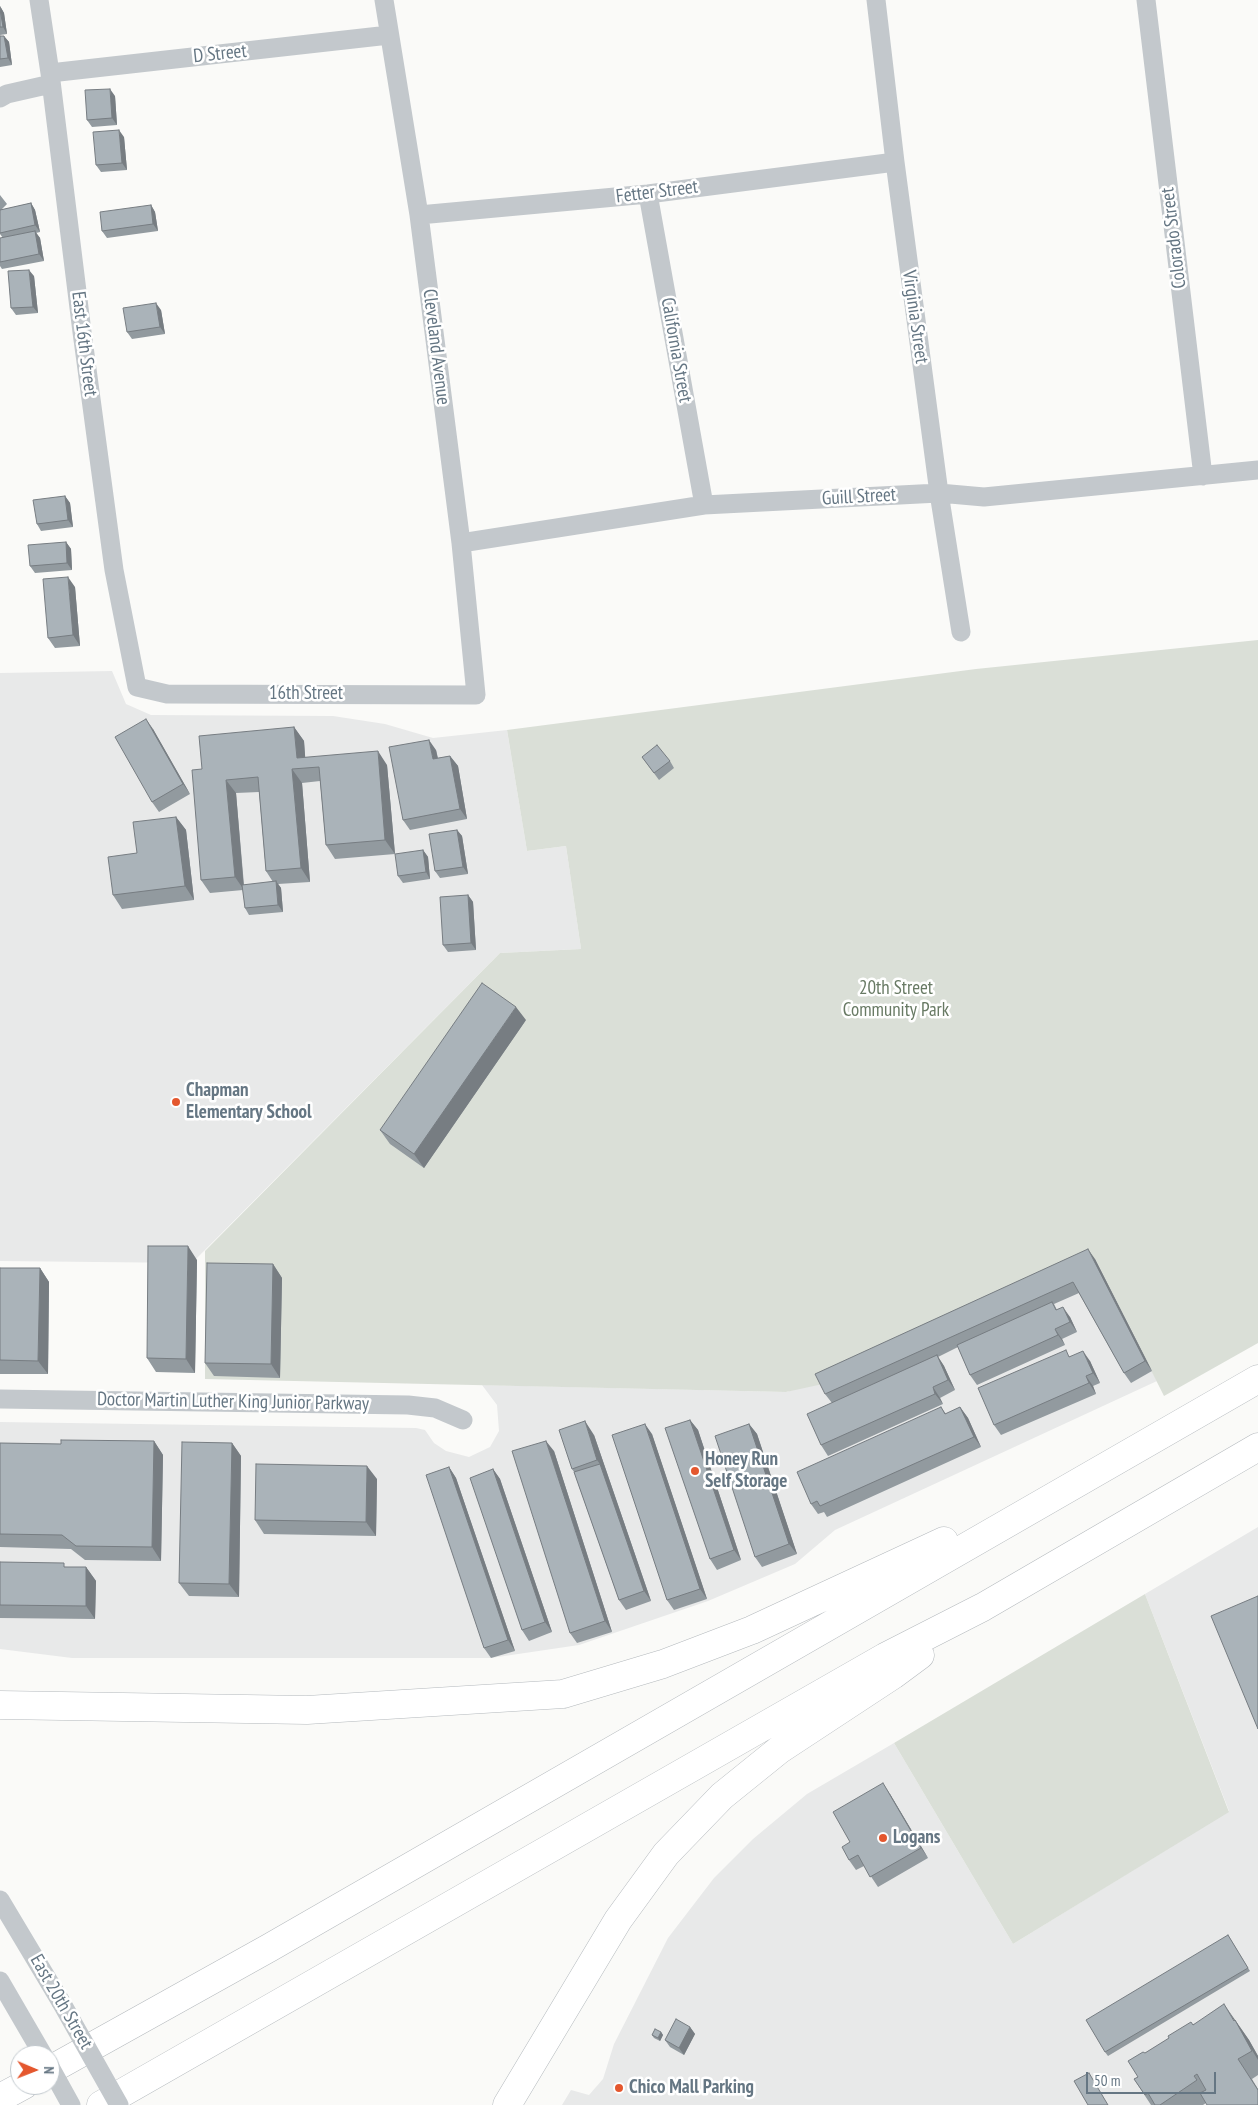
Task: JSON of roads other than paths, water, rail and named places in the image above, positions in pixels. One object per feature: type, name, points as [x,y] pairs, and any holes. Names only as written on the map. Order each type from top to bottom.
[{"type":"highway","points":[[60,2063],[269,1948],[1258,1378]]},
{"type":"highway","points":[[101,2105],[886,1657],[983,1607],[1258,1446]]},
{"type":"highway","points":[[0,1706],[307,1710],[563,1694],[663,1664],[743,1634],[951,1538],[1016,1517]]},
{"type":"highway","points":[[508,2105],[618,1920],[666,1854],[722,1796],[779,1750],[893,1675],[983,1607]]},
{"type":"street","name":"East 16th Street","points":[[39,0],[51,78],[80,323],[113,560],[137,687]]},
{"type":"street","name":"Cleveland Avenue","points":[[384,0],[419,215],[461,543],[476,695]]},
{"type":"street","name":"Virginia Street","points":[[876,0],[894,162],[938,493],[961,632]]},
{"type":"street","name":"Colorado Street","points":[[1146,0],[1203,476]]},
{"type":"street","name":"D Street","points":[[0,98],[51,78],[389,36]]},
{"type":"street","name":"Fetter Street","points":[[419,215],[648,194],[894,162]]},
{"type":"street","name":"California Street","points":[[648,194],[704,506]]},
{"type":"street","name":"Guill Street","points":[[461,543],[704,506],[938,493],[984,497],[1258,470]]},
{"type":"street","name":"16th Street","points":[[137,687],[167,694],[476,695]]},
{"type":"street","name":"Doctor Martin Luther King Junior Parkway","points":[[0,1399],[408,1405],[434,1408],[463,1420]]},
{"type":"street","name":"East 20th Street","points":[[0,1900],[61,2002],[119,2105]]},
{"type":"street","points":[[0,1982],[37,2045]]},
{"type":"street","points":[[60,2086],[71,2105]]},
{"type":"place","name":"Chapman Elementary School","points":[[176,1102]]},
{"type":"place","name":"Honey Run Self Storage","points":[[695,1471]]},
{"type":"place","name":"Logans","points":[[883,1838]]},
{"type":"place","name":"Chico Mall Parking","points":[[619,2088]]},
{"type":"park label","name":"20th Street Community Park","points":[[896,1000]]}]
